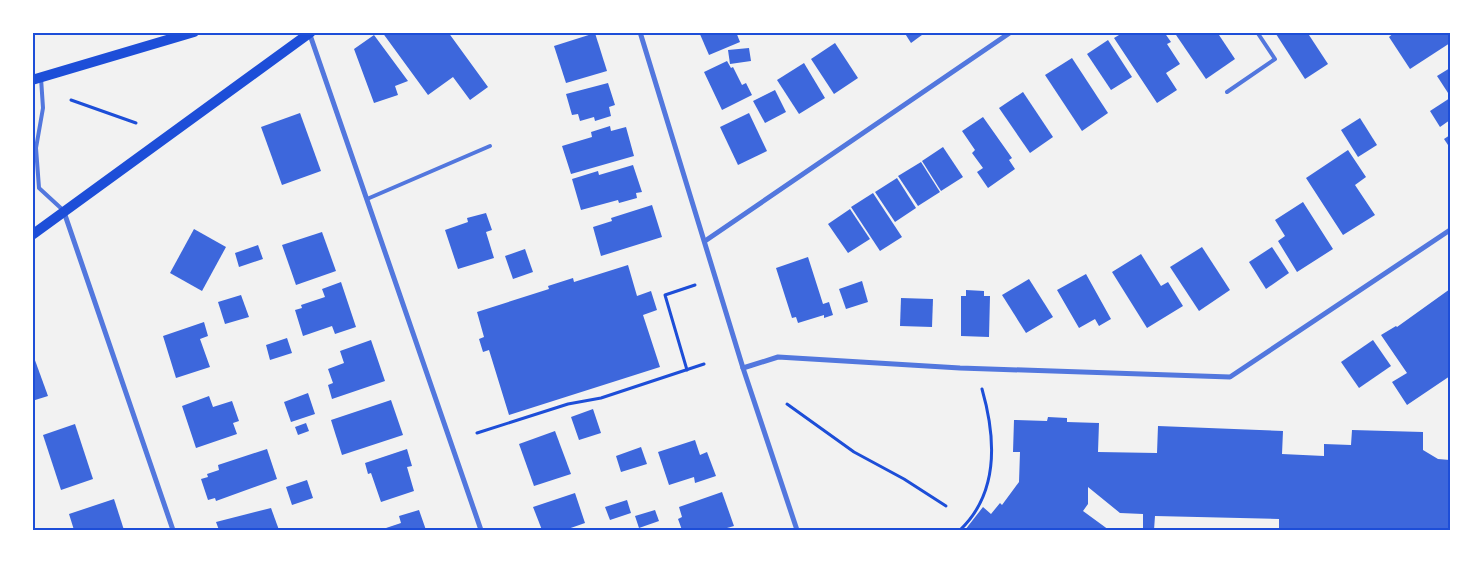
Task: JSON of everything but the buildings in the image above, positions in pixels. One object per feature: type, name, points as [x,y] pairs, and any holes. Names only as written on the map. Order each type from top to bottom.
[{"type":"main road","points":[[37,78],[194,32]]},
{"type":"main road","points":[[32,235],[309,33]]},
{"type":"street","points":[[640,32],[743,368],[797,530]]},
{"type":"street","points":[[705,241],[1011,32]]},
{"type":"street","points":[[309,33],[481,530]]},
{"type":"street","points":[[64,211],[173,530]]},
{"type":"street","points":[[743,368],[778,357],[960,368],[1230,378],[1450,230]]},
{"type":"lane","points":[[1227,92],[1275,59],[1257,32]]},
{"type":"lane","points":[[37,78],[43,108],[36,148],[39,188],[64,211]]},
{"type":"lane","points":[[32,124],[40,122]]},
{"type":"lane","points":[[367,199],[490,146]]},
{"type":"lane","points":[[32,191],[39,188]]},
{"type":"path","points":[[71,100],[136,124]]},
{"type":"path","points":[[687,370],[664,295],[695,285]]},
{"type":"path","points":[[477,433],[568,404],[601,398],[704,364]]},
{"type":"path","points":[[960,530],[977,511],[986,489],[991,461],[992,430],[982,389]]},
{"type":"path","points":[[787,404],[854,452],[904,479],[946,506]]},
{"type":"path","points":[[964,519],[968,523]]}]
